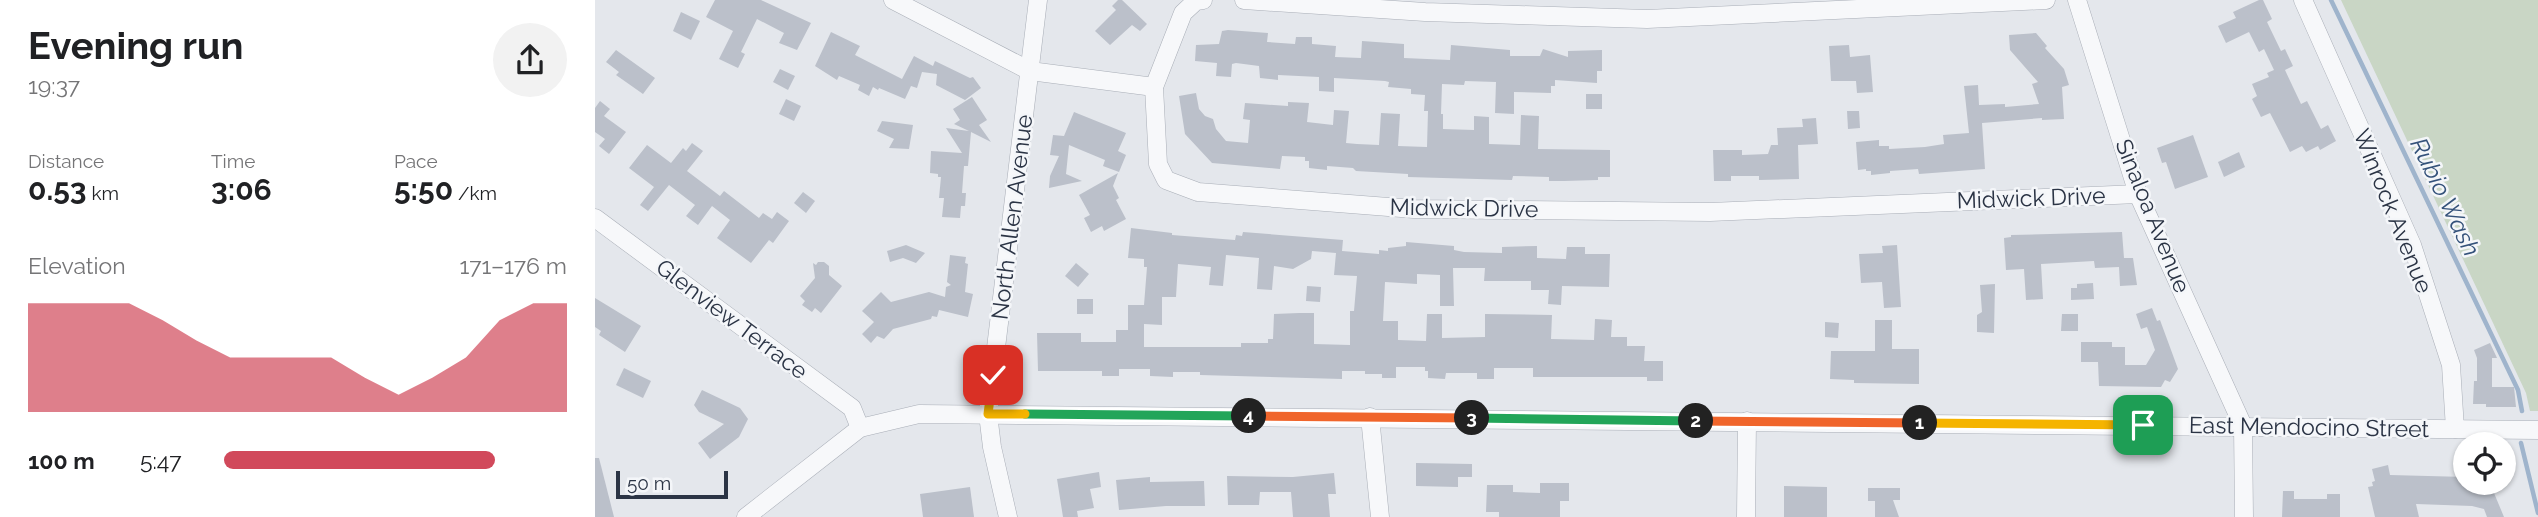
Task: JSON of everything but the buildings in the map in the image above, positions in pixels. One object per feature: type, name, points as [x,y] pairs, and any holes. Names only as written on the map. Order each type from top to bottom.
[{"type":"street","points":[[893,0],[1030,71],[1154,87],[1183,13],[1196,1],[1203,0]]},
{"type":"street","name":"North Allen Avenue","points":[[1008,517],[992,447],[988,414],[1038,0]]},
{"type":"street","points":[[1244,0],[1425,12],[1647,19],[2046,0]]},
{"type":"street","name":"Sinaloa Avenue","points":[[2077,0],[2138,194],[2243,426]]},
{"type":"street","name":"Winrock Avenue","points":[[2303,0],[2412,244],[2451,365],[2455,429]]},
{"type":"street","name":"Midwick Drive","points":[[1154,87],[1158,164],[1166,180],[1198,192],[1414,209],[1710,212],[2138,194]]},
{"type":"street","name":"Glenview Terrace","points":[[595,218],[852,408],[860,428]]},
{"type":"street","name":"East Mendocino Street","points":[[860,428],[919,414],[988,414],[2538,430]]},
{"type":"street","points":[[1370,417],[1380,517]]},
{"type":"street","points":[[1746,517],[1747,421]]},
{"type":"street","points":[[2243,426],[2244,517]]},
{"type":"street","points":[[746,517],[860,428]]},
{"type":"green space","points":[[2341,0],[2538,0],[2538,411],[2530,411],[2526,393]]},
{"type":"waterway","name":"Rubio Wash","points":[[2331,0],[2518,390],[2522,411]]},
{"type":"waterway","name":"Rubio Wash","points":[[2521,443],[2538,513]]},
{"type":"route","points":[[993,375],[988,414],[2143,425]]}]
